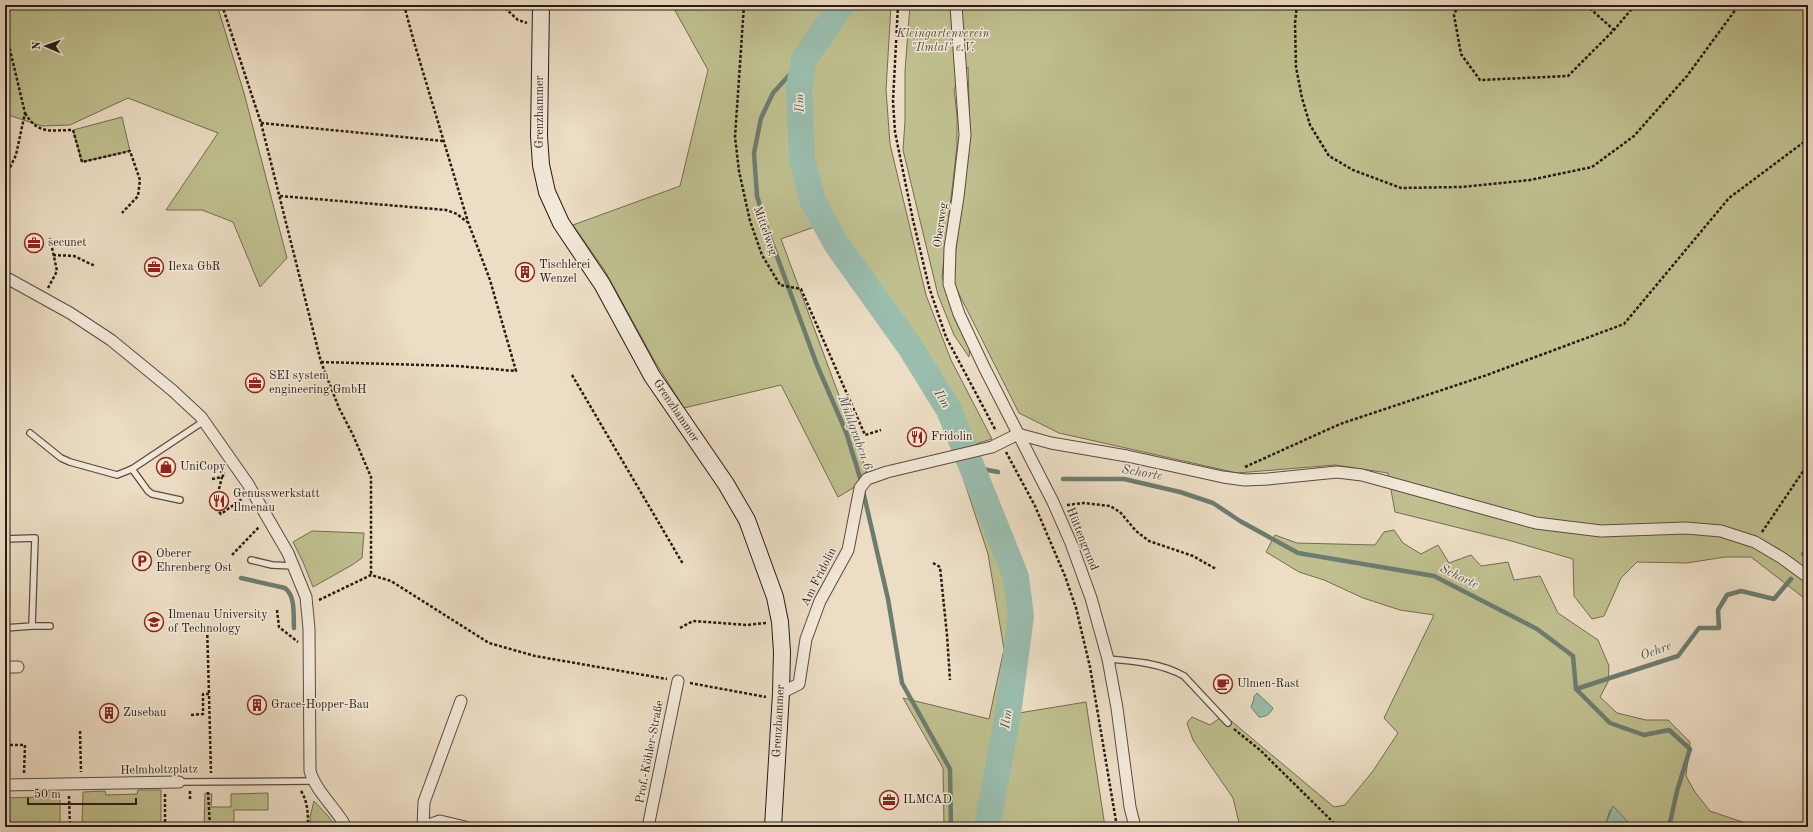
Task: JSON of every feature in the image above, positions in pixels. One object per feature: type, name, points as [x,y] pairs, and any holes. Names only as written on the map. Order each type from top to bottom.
[{"type":"main road","name":"Grenzhammer","points":[[541,5],[539,136],[541,165],[547,192],[561,223],[602,284],[652,376],[726,484],[746,520],[768,575],[775,597],[780,622],[782,693],[774,827]]},
{"type":"street","name":"Oberweg","points":[[956,5],[965,135],[958,197],[950,248],[949,284],[959,314],[1018,434]]},
{"type":"street","points":[[6,282],[42,297],[70,313],[127,353],[172,390],[204,421],[248,484],[294,566],[302,586],[307,605],[309,650],[309,761],[313,781],[339,814],[346,827]]},
{"type":"street","name":"Am Fridolin","points":[[782,693],[798,684],[806,638],[831,580],[848,550],[860,488],[867,479],[887,472],[996,445],[1018,434]]},
{"type":"street","points":[[1018,434],[1051,443],[1127,456],[1223,477],[1245,480],[1337,472],[1362,475],[1536,523],[1601,531],[1686,528],[1721,531],[1755,542],[1782,558],[1808,577]]},
{"type":"street","name":"Hüttengrund","points":[[1018,434],[1056,507],[1091,598],[1108,659],[1117,708],[1130,807],[1135,827]]},
{"type":"street","points":[[5,667],[18,667]]},
{"type":"street","name":"Prof.-Köhler-Straße","points":[[648,827],[678,681]]},
{"type":"street","points":[[461,701],[424,802],[423,827],[440,821],[464,827]]},
{"type":"street","name":"Helmholtzplatz","points":[[5,785],[81,784],[181,787]]},
{"type":"lane","points":[[30,432],[62,458],[81,466],[112,475],[117,475],[132,469],[204,421]]},
{"type":"lane","points":[[132,469],[148,491],[152,494],[180,500]]},
{"type":"lane","points":[[5,539],[35,538],[32,626]]},
{"type":"lane","points":[[251,560],[277,566],[294,566]]},
{"type":"lane","points":[[5,628],[50,626]]},
{"type":"lane","points":[[1108,659],[1141,662],[1177,672],[1184,676],[1228,723]]},
{"type":"lane","name":"Helmholtzplatz","points":[[181,787],[211,782],[313,781]]},
{"type":"path","points":[[222,5],[261,122],[321,362],[339,408],[353,434],[371,477],[371,575]]},
{"type":"path","points":[[321,362],[457,366],[516,371],[490,280],[468,222],[404,5]]},
{"type":"path","points":[[490,5],[506,9],[518,20],[541,28]]},
{"type":"path","name":"Mittelweg","points":[[744,5],[736,136],[739,171],[750,221],[762,255],[780,285],[801,289],[865,435],[882,430]]},
{"type":"path","points":[[898,5],[893,101],[895,132],[913,220],[929,287],[946,337],[996,445],[1035,506],[1065,576],[1076,608],[1090,667],[1117,827]]},
{"type":"path","points":[[1297,5],[1295,23],[1296,67],[1302,98],[1310,125],[1329,156],[1353,170],[1401,188],[1469,187],[1530,180],[1592,168],[1634,136],[1687,76],[1739,5]]},
{"type":"path","points":[[1458,5],[1454,15],[1461,54],[1480,80],[1568,76],[1614,30],[1634,5]]},
{"type":"path","points":[[1586,5],[1614,30]]},
{"type":"path","points":[[5,29],[25,113],[30,122],[43,130],[73,130],[82,162],[130,151],[140,180],[138,196],[122,212]]},
{"type":"path","points":[[5,178],[16,155],[25,113]]},
{"type":"path","points":[[261,122],[444,141]]},
{"type":"path","points":[[1223,477],[1340,424],[1487,375],[1624,324],[1729,198],[1808,139]]},
{"type":"path","points":[[280,196],[446,210],[457,214],[468,222]]},
{"type":"path","points":[[42,297],[57,271],[50,238]]},
{"type":"path","points":[[54,255],[74,256],[94,266]]},
{"type":"path","points":[[572,375],[683,564]]},
{"type":"path","points":[[1755,542],[1808,464]]},
{"type":"path","points":[[219,489],[222,476]]},
{"type":"path","points":[[219,512],[221,514],[242,499]]},
{"type":"path","points":[[1056,507],[1084,503],[1110,506],[1120,512],[1136,531],[1149,541],[1193,556],[1216,569]]},
{"type":"path","points":[[232,555],[259,527]]},
{"type":"path","points":[[933,562],[940,567],[950,680]]},
{"type":"path","points":[[307,605],[371,575],[391,581],[489,643],[534,656],[769,697],[782,693]]},
{"type":"path","points":[[277,610],[279,627],[309,650]]},
{"type":"path","points":[[680,628],[693,621],[747,625],[780,622]]},
{"type":"path","points":[[202,791],[211,791],[207,625]]},
{"type":"path","points":[[203,714],[204,694],[209,694]]},
{"type":"path","points":[[192,715],[209,714]]},
{"type":"path","points":[[1228,723],[1260,750],[1338,827]]},
{"type":"path","points":[[80,730],[81,784]]},
{"type":"path","points":[[5,745],[25,745],[24,785]]},
{"type":"path","points":[[69,784],[70,826]]},
{"type":"path","points":[[38,827],[147,824],[164,826],[164,787]]},
{"type":"path","points":[[164,787],[171,792]]},
{"type":"path","points":[[181,787],[196,791]]},
{"type":"path","points":[[300,790],[305,797],[308,809],[308,827]]},
{"type":"path","points":[[208,791],[210,827]]},
{"type":"path","points":[[190,793],[190,799]]},
{"type":"path","points":[[144,827],[147,824]]},
{"type":"green space","points":[[5,5],[217,5],[244,93],[287,258],[260,287],[233,222],[202,210],[166,210],[218,133],[128,98],[70,125],[42,126],[5,114]]},
{"type":"green space","points":[[672,5],[891,5],[886,90],[890,144],[926,295],[951,360],[992,439],[958,449],[955,408],[905,351],[817,226],[781,239],[867,471],[853,488],[838,497],[781,385],[684,408],[654,360],[605,271],[573,225],[680,186],[708,70]]},
{"type":"green space","name":"Kleingartenverein \"Ilmtal\" e.V.","points":[[910,5],[1808,5],[1808,601],[1751,557],[1725,557],[1687,563],[1637,562],[1621,578],[1604,616],[1592,619],[1574,596],[1573,559],[1508,540],[1395,512],[1388,473],[1335,465],[1237,473],[1059,433],[1019,413],[952,280],[970,137],[968,67],[954,89],[957,116],[957,146],[942,277],[970,348],[969,357],[954,335],[938,295],[903,150],[905,121],[905,71]]},
{"type":"green space","points":[[122,117],[130,151],[82,162],[73,130]]},
{"type":"green space","points":[[957,459],[981,459],[1022,583],[1026,607],[1020,669],[1013,714],[1086,702],[1105,827],[944,827],[943,768],[903,698],[989,719],[1004,649],[988,554]]},
{"type":"green space","points":[[1394,530],[1403,543],[1421,554],[1438,545],[1449,563],[1471,555],[1481,566],[1508,562],[1514,580],[1540,576],[1558,613],[1598,640],[1609,666],[1608,682],[1600,697],[1617,713],[1646,720],[1668,720],[1690,742],[1686,776],[1695,792],[1710,811],[1757,827],[1628,827],[1626,820],[1610,810],[1606,823],[1590,824],[1581,827],[1240,827],[1233,798],[1193,740],[1187,723],[1192,717],[1210,725],[1224,715],[1334,807],[1345,805],[1373,771],[1398,733],[1384,718],[1434,615],[1400,610],[1363,598],[1324,580],[1299,572],[1266,552],[1275,535],[1297,543],[1375,545],[1384,532]]},
{"type":"green space","points":[[312,531],[364,533],[362,558],[313,587],[293,542]]},
{"type":"green space","points":[[138,790],[161,790],[161,822],[82,824],[83,792],[105,791],[106,795],[137,794]]},
{"type":"green space","points":[[37,792],[60,792],[60,824],[5,825],[5,798],[37,797]]},
{"type":"green space","points":[[205,793],[212,794],[211,807],[231,807],[231,794],[268,793],[268,810],[234,810],[234,827],[204,827]]},
{"type":"green space","points":[[314,801],[336,827],[311,827],[310,817]]},
{"type":"shaded area","points":[[1257,693],[1273,708],[1266,716],[1259,717],[1251,707],[1253,698]]},
{"type":"shaded area","points":[[1613,806],[1626,820],[1628,827],[1581,827],[1590,824],[1606,823]]},
{"type":"waterway","name":"Ilm","points":[[842,5],[804,59],[799,87],[802,159],[813,202],[837,245],[910,347],[949,410],[1016,577],[1021,616],[1008,714],[987,827]]},
{"type":"waterway","name":"Mühlgraben 6","points":[[804,59],[773,93],[761,118],[754,153],[757,196],[768,232],[817,365],[846,432],[862,484]]},
{"type":"waterway","name":"Schorte","points":[[972,467],[998,472]]},
{"type":"waterway","name":"Schorte","points":[[1063,479],[1124,479],[1180,492],[1213,503],[1240,521],[1298,553],[1434,576],[1537,629],[1573,656],[1576,689],[1610,723],[1644,735],[1669,730],[1690,749],[1677,791],[1669,827]]},
{"type":"waterway","name":"Mühlgraben 6","points":[[863,491],[888,599],[902,683],[950,769],[951,827]]},
{"type":"waterway","name":"Oehre","points":[[1803,554],[1808,549]]},
{"type":"waterway","points":[[241,578],[285,588],[291,596],[294,612],[294,628]]},
{"type":"waterway","name":"Oehre","points":[[1576,689],[1678,656],[1699,628],[1719,628],[1718,610],[1727,595],[1741,591],[1774,599],[1791,579]]},
{"type":"place","name":"secunet","points":[[34,243]]},
{"type":"place","name":"Ilexa GbR","points":[[154,267]]},
{"type":"place","name":"Tischlerei Wenzel","points":[[525,272]]},
{"type":"place","name":"SEI system engineering GmbH","points":[[255,383]]},
{"type":"place","name":"Fridolin","points":[[917,437]]},
{"type":"place","name":"UniCopy","points":[[166,467]]},
{"type":"place","name":"Genusswerkstatt Ilmenau","points":[[219,501]]},
{"type":"place","name":"Oberer Ehrenberg Ost","points":[[142,561]]},
{"type":"place","name":"Ilmenau University of Technology","points":[[154,622]]},
{"type":"place","name":"Ulmen-Rast","points":[[1223,684]]},
{"type":"place","name":"Grace-Hopper-Bau","points":[[257,705]]},
{"type":"place","name":"Zusebau","points":[[109,713]]},
{"type":"place","name":"ILMCAD","points":[[889,800]]}]
